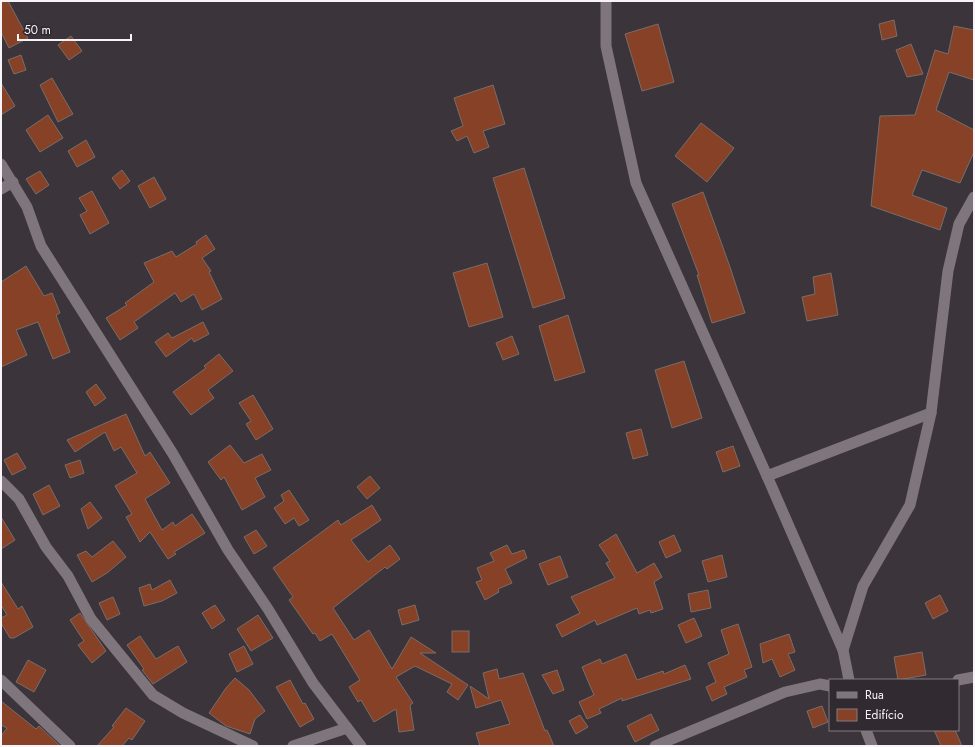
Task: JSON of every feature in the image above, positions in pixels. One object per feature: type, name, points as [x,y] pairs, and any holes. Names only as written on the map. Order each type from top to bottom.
[{"type":"street","points":[[606,1],[606,46],[636,183],[843,650],[848,679]]},
{"type":"street","points":[[1,164],[27,207],[41,246],[173,454],[228,550],[268,609],[313,683],[361,746]]},
{"type":"street","points":[[1,189],[13,182]]},
{"type":"street","points":[[843,650],[863,586],[910,505],[931,414],[948,271],[959,224],[974,197]]},
{"type":"street","points":[[767,476],[931,414]]},
{"type":"street","points":[[1,481],[19,499],[46,547],[68,576],[91,619],[153,695],[183,713],[252,746]]},
{"type":"street","points":[[959,680],[974,677]]},
{"type":"street","points":[[1,680],[70,746]]},
{"type":"street","points":[[655,746],[785,692],[820,684],[829,686]]},
{"type":"street","points":[[293,746],[347,728]]},
{"type":"street","points":[[866,731],[872,746]]},
{"type":"building","points":[[1,1],[8,1],[28,38],[9,48],[1,32]]},
{"type":"building","points":[[894,20],[897,36],[882,40],[879,24]]},
{"type":"building","points":[[658,24],[674,82],[642,91],[625,34]]},
{"type":"building","points":[[954,26],[974,30],[974,80],[949,72],[936,110],[974,130],[974,152],[960,183],[922,170],[912,195],[947,208],[940,230],[871,206],[880,116],[915,115],[935,50],[948,54]]},
{"type":"building","points":[[71,36],[82,51],[69,60],[58,45]]},
{"type":"building","points":[[911,44],[923,74],[907,77],[896,50]]},
{"type":"building","points":[[21,55],[26,70],[14,74],[8,60]]},
{"type":"building","points":[[52,78],[73,114],[58,122],[40,85]]},
{"type":"building","points":[[1,83],[15,106],[1,115]]},
{"type":"building","points":[[493,85],[505,124],[483,131],[489,147],[474,153],[467,136],[457,141],[451,131],[463,126],[454,98]]},
{"type":"building","points":[[48,115],[63,138],[40,152],[26,130]]},
{"type":"building","points":[[701,123],[734,148],[707,182],[675,156]]},
{"type":"building","points":[[86,140],[95,157],[77,167],[68,151]]},
{"type":"building","points":[[524,168],[565,298],[533,308],[493,178]]},
{"type":"building","points":[[122,170],[130,181],[120,189],[112,178]]},
{"type":"building","points":[[40,171],[49,185],[36,194],[26,179]]},
{"type":"building","points":[[154,177],[166,199],[150,208],[138,186]]},
{"type":"building","points":[[92,191],[109,223],[90,234],[80,215],[87,211],[79,198]]},
{"type":"building","points":[[703,192],[745,313],[712,323],[697,275],[699,275],[672,204]]},
{"type":"building","points":[[206,235],[215,249],[202,258],[211,271],[209,272],[222,299],[202,310],[194,294],[181,302],[175,293],[134,322],[138,328],[120,340],[106,318],[127,305],[125,303],[154,282],[144,263],[172,251],[176,257],[197,244],[196,242]]},
{"type":"building","points":[[487,263],[503,317],[469,327],[453,273]]},
{"type":"building","points":[[26,266],[44,296],[52,293],[60,313],[56,315],[70,352],[53,359],[38,322],[16,330],[27,355],[1,367],[1,282]]},
{"type":"building","points":[[831,273],[838,315],[807,321],[802,297],[815,294],[813,277]]},
{"type":"building","points":[[568,315],[585,372],[555,381],[539,326]]},
{"type":"building","points":[[203,322],[209,334],[194,342],[192,338],[166,357],[155,342],[168,333],[172,338]]},
{"type":"building","points":[[512,336],[519,354],[503,360],[496,343]]},
{"type":"building","points":[[219,354],[233,371],[208,390],[214,398],[191,415],[173,392],[206,368],[204,366]]},
{"type":"building","points":[[684,361],[702,418],[672,428],[655,370]]},
{"type":"building","points":[[96,384],[106,398],[95,406],[86,392]]},
{"type":"building","points":[[253,395],[273,429],[256,440],[246,424],[251,421],[239,403]]},
{"type":"building","points":[[126,414],[145,456],[150,452],[170,483],[145,499],[162,530],[173,522],[175,526],[192,514],[205,533],[174,552],[176,554],[168,559],[150,532],[140,542],[126,517],[132,514],[115,486],[137,473],[121,447],[114,451],[105,432],[75,452],[67,440]]},
{"type":"building","points":[[641,429],[648,455],[633,459],[626,433]]},
{"type":"building","points":[[230,445],[244,463],[262,454],[271,470],[255,478],[265,497],[242,510],[224,477],[221,480],[208,462]]},
{"type":"building","points":[[733,446],[740,466],[723,472],[716,452]]},
{"type":"building","points":[[17,453],[26,468],[12,475],[4,460]]},
{"type":"building","points":[[80,460],[84,473],[70,478],[65,465]]},
{"type":"building","points":[[370,476],[380,488],[367,499],[357,487]]},
{"type":"building","points":[[49,485],[60,506],[43,515],[33,494]]},
{"type":"building","points":[[289,490],[309,520],[299,526],[294,518],[285,524],[274,508],[284,501],[281,495]]},
{"type":"building","points":[[90,502],[102,518],[88,529],[81,509]]},
{"type":"building","points":[[372,505],[381,520],[351,540],[368,562],[390,545],[400,559],[387,569],[385,567],[333,608],[354,640],[369,630],[392,669],[411,637],[436,653],[420,653],[468,685],[458,700],[447,692],[452,684],[415,666],[396,677],[413,703],[410,705],[414,730],[399,732],[396,709],[374,722],[361,700],[358,702],[349,687],[360,680],[332,634],[320,641],[315,633],[313,634],[289,600],[293,597],[273,568],[338,520],[341,525]]},
{"type":"building","points":[[1,517],[15,540],[1,549]]},
{"type":"building","points":[[256,530],[267,546],[254,554],[244,537]]},
{"type":"building","points":[[616,534],[637,573],[654,563],[662,577],[654,582],[663,609],[651,613],[650,610],[639,614],[637,608],[597,625],[595,620],[562,637],[556,625],[580,613],[571,597],[615,578],[606,563],[610,561],[599,545]]},
{"type":"building","points":[[674,535],[681,551],[666,558],[659,542]]},
{"type":"building","points":[[113,541],[126,557],[107,573],[92,582],[77,555],[86,551],[92,557]]},
{"type":"building","points":[[507,545],[512,554],[524,550],[527,558],[505,569],[512,583],[498,589],[499,592],[485,600],[476,582],[482,580],[477,568],[494,561],[490,553]]},
{"type":"building","points":[[722,555],[727,577],[708,582],[702,561]]},
{"type":"building","points":[[560,556],[568,577],[548,585],[539,564]]},
{"type":"building","points":[[170,580],[177,593],[162,601],[144,606],[139,588],[150,584],[152,590]]},
{"type":"building","points":[[1,582],[18,609],[22,606],[33,627],[14,638],[10,638],[1,623],[1,618],[7,615],[1,605]]},
{"type":"building","points":[[708,590],[711,608],[691,612],[688,594]]},
{"type":"building","points":[[940,595],[948,611],[933,619],[925,603]]},
{"type":"building","points":[[113,597],[120,614],[107,620],[99,603]]},
{"type":"building","points":[[215,605],[225,620],[212,629],[202,613]]},
{"type":"building","points":[[415,605],[419,620],[402,625],[398,610]]},
{"type":"building","points":[[80,613],[106,651],[92,663],[78,645],[84,641],[70,620]]},
{"type":"building","points":[[258,615],[273,638],[251,651],[237,629]]},
{"type":"building","points":[[694,618],[702,636],[686,643],[678,625]]},
{"type":"building","points":[[738,624],[752,667],[744,670],[747,677],[724,687],[727,694],[712,701],[706,687],[716,682],[708,663],[729,654],[721,630]]},
{"type":"building","points":[[452,631],[469,631],[469,652],[452,652]]},
{"type":"building","points":[[789,634],[795,652],[788,654],[795,670],[780,677],[772,659],[763,663],[760,644]]},
{"type":"building","points":[[140,636],[156,659],[178,646],[187,662],[153,684],[142,670],[144,669],[127,645]]},
{"type":"building","points":[[244,646],[253,664],[237,672],[229,654]]},
{"type":"building","points":[[922,652],[926,675],[898,679],[894,657]]},
{"type":"building","points":[[626,654],[637,680],[663,671],[664,674],[685,665],[691,679],[622,701],[622,698],[599,709],[601,713],[587,719],[579,702],[594,695],[582,667],[600,659],[602,664]]},
{"type":"building","points":[[28,660],[46,670],[34,692],[16,682]]},
{"type":"building","points":[[497,669],[499,679],[523,673],[545,731],[547,730],[554,746],[480,746],[476,733],[510,724],[501,700],[476,708],[470,686],[489,699],[483,673]]},
{"type":"building","points":[[557,670],[564,690],[553,694],[542,675]]},
{"type":"building","points":[[235,678],[249,690],[265,711],[255,719],[250,734],[226,726],[209,713],[226,688]]},
{"type":"building","points":[[290,680],[303,704],[305,703],[314,719],[300,727],[276,687]]},
{"type":"building","points":[[1,701],[36,729],[39,726],[60,746],[1,746],[1,736],[7,728],[1,725]]},
{"type":"building","points":[[822,706],[828,722],[813,728],[807,711]]},
{"type":"building","points":[[126,708],[145,721],[132,740],[129,738],[122,746],[97,746],[114,727],[112,726]]},
{"type":"building","points":[[651,714],[659,730],[635,742],[627,726]]},
{"type":"building","points":[[580,715],[588,727],[576,734],[569,721]]},
{"type":"building","points":[[934,731],[955,731],[962,746],[941,746]]}]
